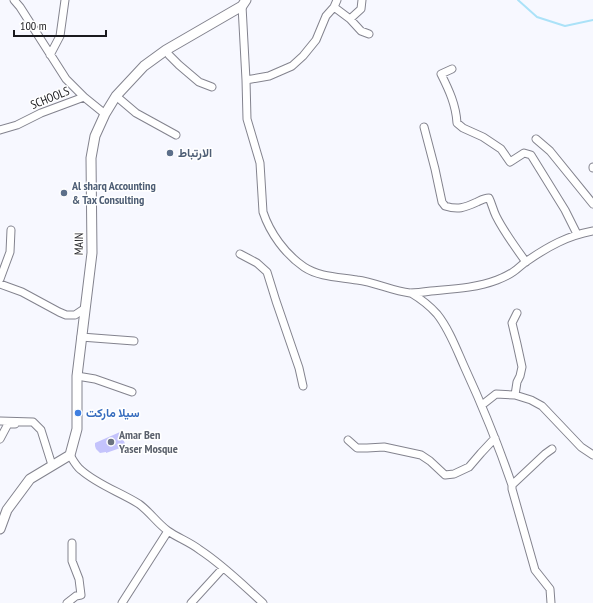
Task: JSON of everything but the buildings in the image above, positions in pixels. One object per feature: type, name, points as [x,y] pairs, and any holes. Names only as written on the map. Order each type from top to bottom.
[{"type":"main road","name":"MAIN","points":[[70,455],[77,429],[77,376],[92,253],[91,158],[95,136],[105,114],[116,96],[144,66],[166,50],[244,3]]},
{"type":"main road","points":[[0,529],[8,510],[30,479],[70,455]]},
{"type":"street","points":[[14,0],[66,79],[84,97]]},
{"type":"street","points":[[50,55],[60,36],[65,0]]},
{"type":"street","points":[[246,80],[269,76],[292,66],[303,56],[316,40],[326,16],[334,8],[337,0]]},
{"type":"street","points":[[350,19],[361,9],[362,0]]},
{"type":"street","points":[[244,3],[247,119],[260,163],[263,212],[273,233],[281,245],[304,267],[314,272],[329,276],[359,280],[411,293],[426,302],[437,315],[448,331],[496,438],[512,485],[535,570],[550,588],[551,603]]},
{"type":"street","points":[[334,8],[350,19],[361,31],[369,34]]},
{"type":"street","points":[[166,50],[179,65],[199,82],[212,87]]},
{"type":"street","points":[[452,69],[441,74],[452,96],[457,123],[501,148],[510,162],[524,153],[531,155],[565,210],[577,234]]},
{"type":"street","points":[[116,96],[136,113],[176,135]]},
{"type":"street","name":"SCHOOLS","points":[[0,130],[17,125],[41,112],[84,97],[105,114]]},
{"type":"street","points":[[424,126],[442,202],[445,206],[454,209],[463,208],[485,198],[489,198],[495,214],[526,262]]},
{"type":"street","points":[[536,139],[550,151],[593,204]]},
{"type":"street","points":[[0,279],[10,252],[12,230]]},
{"type":"street","points":[[411,293],[476,285],[496,280],[513,273],[551,245],[577,234],[593,231]]},
{"type":"street","points":[[240,254],[257,263],[267,272],[299,368],[303,386]]},
{"type":"street","points":[[0,284],[22,292],[66,315],[75,315],[84,310]]},
{"type":"street","points":[[514,395],[522,367],[512,323],[517,313]]},
{"type":"street","points":[[81,336],[134,341]]},
{"type":"street","points":[[77,376],[95,379],[132,392]]},
{"type":"street","points":[[482,405],[496,394],[514,395],[530,400],[542,406],[581,447],[593,456]]},
{"type":"street","points":[[0,421],[33,422],[41,430],[52,465]]},
{"type":"street","points":[[0,439],[8,424],[33,422]]},
{"type":"street","points":[[348,440],[357,448],[384,447],[421,455],[445,475],[454,474],[469,467],[496,438]]},
{"type":"street","points":[[512,485],[552,449]]},
{"type":"street","points":[[70,455],[80,470],[108,488],[140,505],[152,514],[168,531],[199,549],[263,603]]},
{"type":"street","points":[[122,603],[168,531]]},
{"type":"street","points":[[67,603],[76,596],[81,595],[79,579],[72,561],[72,543]]},
{"type":"street","points":[[191,603],[223,568]]},
{"type":"waterway","points":[[518,0],[537,17],[565,26],[593,20]]},
{"type":"place","name":"الارتباط","points":[[170,153]]},
{"type":"place","name":"Al sharq Accounting & Tax Consulting","points":[[64,193]]},
{"type":"place","name":"سيلا ماركت","points":[[78,413]]},
{"type":"place","name":"Amar Ben Yaser Mosque","points":[[111,442]]}]
